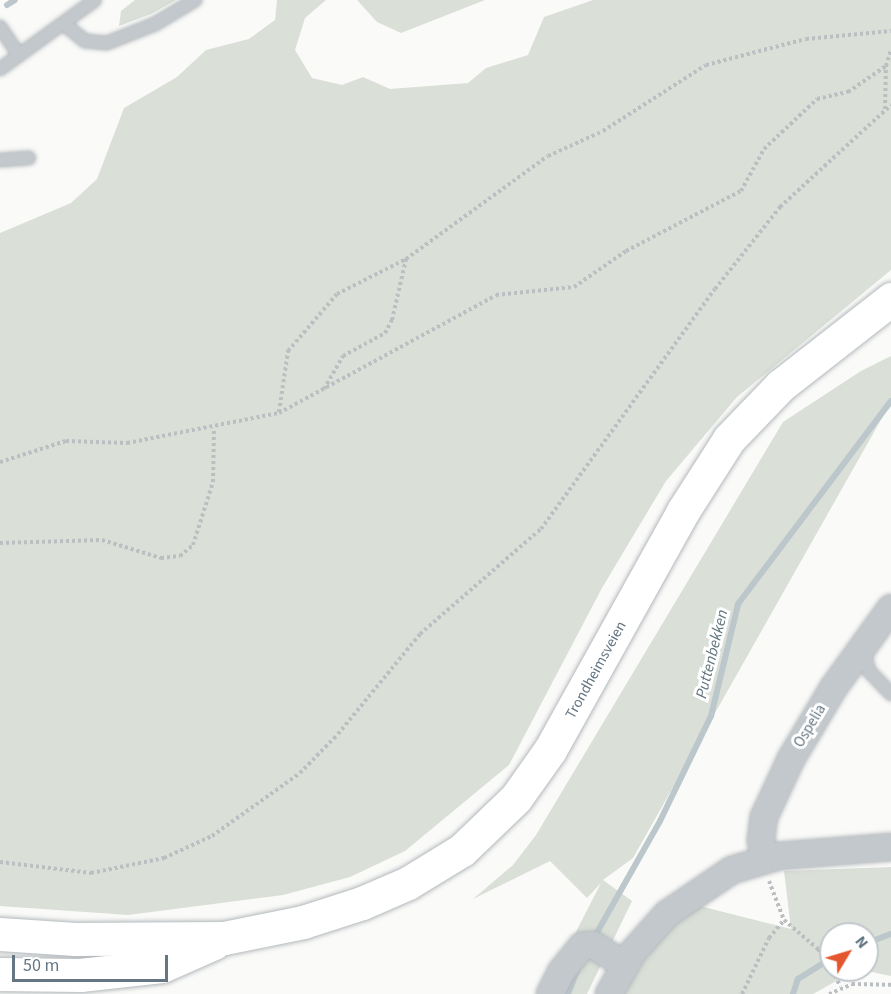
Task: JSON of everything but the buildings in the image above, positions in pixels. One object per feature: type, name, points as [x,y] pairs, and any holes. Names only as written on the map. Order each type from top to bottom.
[{"type":"highway","name":"Trondheimsveien","points":[[0,934],[75,939],[224,938],[303,922],[386,894],[430,871],[479,837],[516,798],[550,750],[683,511],[729,440],[781,385],[891,299]]},
{"type":"highway","name":"Trondheimsveien","points":[[0,974],[80,975],[162,966],[224,938]]},
{"type":"street","name":"Ospelia","points":[[765,858],[761,840],[764,818],[779,783],[807,728],[891,608]]},
{"type":"street","points":[[609,994],[625,964],[653,928],[690,896],[732,870],[765,858],[891,847]]},
{"type":"street","points":[[550,994],[561,972],[582,946],[593,945],[625,964]]},
{"type":"street","points":[[0,984],[5,994]]},
{"type":"lane","points":[[0,69],[95,0]]},
{"type":"lane","points":[[64,24],[85,41],[107,43],[155,24],[195,0]]},
{"type":"lane","points":[[0,27],[19,55]]},
{"type":"lane","points":[[0,160],[29,158]]},
{"type":"lane","points":[[864,646],[869,671],[891,694]]},
{"type":"path","points":[[279,413],[288,351],[337,294],[406,259],[548,156],[603,131],[706,65],[806,39],[891,31]]},
{"type":"path","points":[[885,110],[886,66],[891,50]]},
{"type":"path","points":[[0,462],[66,441],[127,443],[214,428],[279,413],[496,295],[574,287],[626,251],[741,191],[764,149],[817,99],[848,92],[886,66]]},
{"type":"path","points":[[0,862],[91,873],[164,858],[212,836],[300,773],[358,711],[420,634],[541,530],[715,289],[780,207],[891,105]]},
{"type":"path","points":[[324,390],[343,356],[385,333],[392,320],[406,259]]},
{"type":"path","points":[[0,543],[102,540],[161,558],[180,556],[193,545],[213,482],[214,428]]},
{"type":"path","points":[[765,858],[784,920],[819,952]]},
{"type":"path","points":[[742,994],[769,938],[784,920]]},
{"type":"path","points":[[838,982],[840,986]]},
{"type":"path","points":[[829,994],[840,986],[891,985]]},
{"type":"shaded area","points":[[135,0],[176,0],[151,14],[119,26],[121,11]]},
{"type":"shaded area","points":[[277,0],[326,0],[305,18],[295,50],[312,78],[342,85],[363,77],[390,89],[468,83],[486,68],[528,55],[544,17],[593,0],[891,0],[891,270],[737,397],[666,481],[602,588],[509,765],[405,851],[350,877],[283,895],[128,915],[0,906],[0,233],[71,203],[97,179],[124,108],[177,77],[206,50],[249,39],[275,20]]},
{"type":"shaded area","points":[[357,0],[485,0],[401,33],[377,22]]},
{"type":"shaded area","points":[[891,356],[891,402],[633,858],[603,880],[632,901],[587,994],[544,994],[601,883],[587,898],[550,861],[473,899],[513,865],[536,835],[783,422],[861,371]]},
{"type":"shaded area","points":[[891,867],[891,976],[879,974],[879,922],[819,922],[819,982],[834,982],[813,994],[620,994],[652,934],[692,904],[791,929],[784,871]]},
{"type":"waterway","points":[[7,5],[15,0]]},
{"type":"waterway","name":"Puttenbekken","points":[[595,936],[660,821],[711,716],[738,604],[891,401]]},
{"type":"waterway","points":[[879,938],[891,934]]},
{"type":"waterway","name":"Puttenbekken","points":[[568,994],[579,966]]},
{"type":"waterway","points":[[793,994],[798,979],[819,966]]}]
